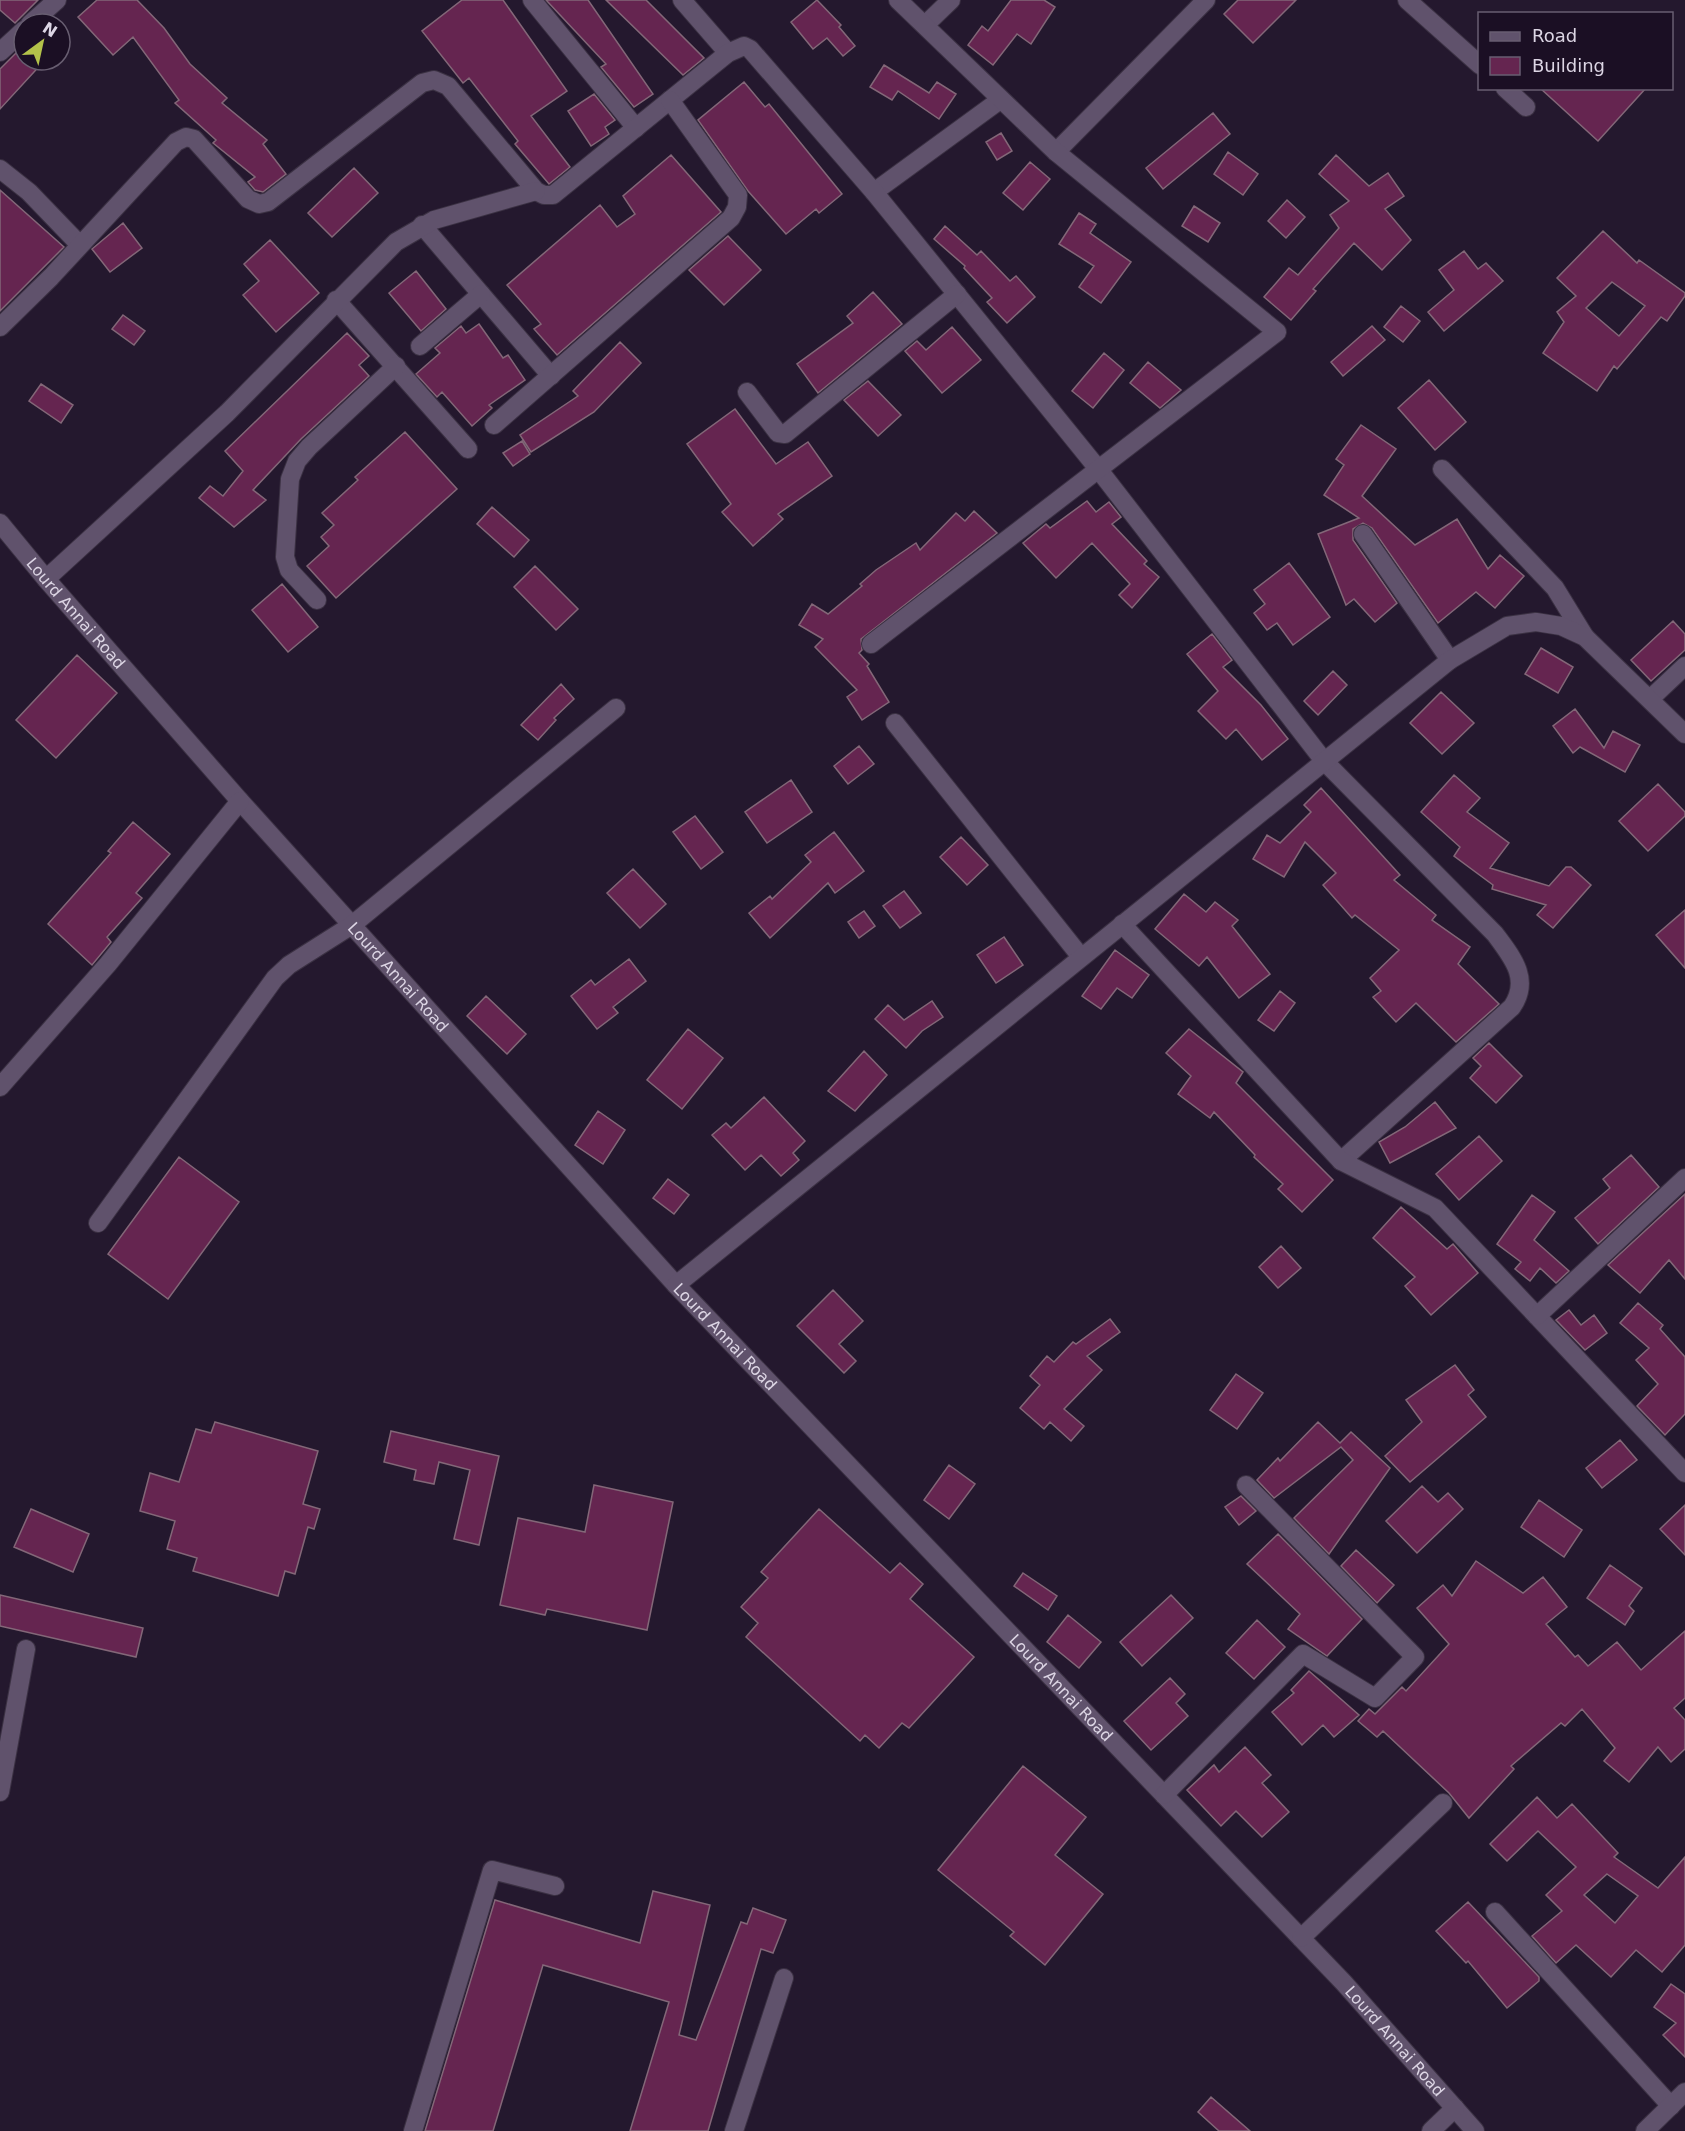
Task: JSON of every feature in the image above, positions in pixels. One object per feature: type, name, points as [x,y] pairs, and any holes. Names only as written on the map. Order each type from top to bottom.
[{"type":"street","points":[[44,12],[57,0]]},
{"type":"street","points":[[532,0],[636,128]]},
{"type":"street","points":[[682,0],[728,53]]},
{"type":"street","points":[[871,644],[1277,332],[1056,152],[898,0]]},
{"type":"street","points":[[925,25],[951,0]]},
{"type":"street","points":[[1056,152],[1206,0]]},
{"type":"street","points":[[1407,0],[1478,64]]},
{"type":"street","points":[[0,52],[12,41]]},
{"type":"street","points":[[0,327],[51,277],[79,244],[176,142],[186,137],[194,139],[248,199],[259,204],[268,202],[422,83],[434,80],[448,86],[536,191],[544,195],[553,195],[728,53],[744,46],[758,55],[957,294],[1099,470],[1324,761],[1495,934],[1520,972],[1521,985],[1512,1007],[1341,1161]]},
{"type":"street","points":[[1507,90],[1526,107]]},
{"type":"street","points":[[494,425],[721,229],[737,207],[738,195],[670,100]]},
{"type":"street","points":[[874,192],[1000,100]]},
{"type":"street","points":[[0,170],[29,192],[79,244]]},
{"type":"street","points":[[45,579],[227,413],[336,300],[396,242],[422,225],[536,191]]},
{"type":"street","points":[[422,225],[551,376]]},
{"type":"street","points":[[420,346],[481,294]]},
{"type":"street","points":[[747,392],[778,432],[785,434],[957,294]]},
{"type":"street","points":[[336,300],[468,449]]},
{"type":"street","points":[[317,600],[289,570],[285,557],[290,479],[297,461],[309,447],[396,366]]},
{"type":"street","points":[[1442,469],[1556,588],[1585,637],[1685,734]]},
{"type":"street","name":"Lourd Annai Road","points":[[0,523],[45,579],[240,801],[676,1285],[1301,1938],[1475,2131]]},
{"type":"street","points":[[1363,534],[1450,660]]},
{"type":"street","points":[[676,1285],[1450,660],[1507,626],[1536,622],[1561,626],[1585,637]]},
{"type":"street","points":[[1650,699],[1685,666]]},
{"type":"street","points":[[98,1223],[275,978],[289,965],[352,925],[616,708]]},
{"type":"street","points":[[896,723],[1081,957]]},
{"type":"street","points":[[0,1087],[108,964],[240,801]]},
{"type":"street","points":[[1122,924],[1341,1161],[1435,1208],[1685,1473]]},
{"type":"street","points":[[1537,1316],[1685,1178]]},
{"type":"street","points":[[1164,1795],[1303,1654],[1376,1698],[1415,1657],[1246,1485]]},
{"type":"street","points":[[0,1792],[26,1649]]},
{"type":"street","points":[[1301,1938],[1443,1803]]},
{"type":"street","points":[[412,2131],[492,1870],[555,1886]]},
{"type":"street","points":[[1495,1912],[1671,2106]]},
{"type":"street","points":[[734,2131],[784,1978]]},
{"type":"street","points":[[1645,2131],[1685,2092]]},
{"type":"street","points":[[1431,2131],[1455,2108]]},
{"type":"building","points":[[0,0],[38,0],[26,12],[12,12],[12,20],[0,10]]},
{"type":"building","points":[[97,0],[137,0],[164,28],[190,64],[227,98],[222,103],[267,140],[263,144],[286,174],[263,192],[255,190],[248,182],[255,177],[213,143],[216,140],[175,103],[179,100],[133,37],[113,55],[78,17]]},
{"type":"building","points":[[462,0],[503,0],[567,91],[531,116],[570,167],[549,184],[515,144],[518,141],[469,78],[463,83],[422,31]]},
{"type":"building","points":[[546,0],[588,0],[653,94],[634,107],[601,67],[606,64]]},
{"type":"building","points":[[606,0],[646,0],[704,58],[683,75]]},
{"type":"building","points":[[817,0],[841,25],[839,27],[855,46],[843,56],[827,38],[813,49],[791,22]]},
{"type":"building","points":[[1011,0],[1044,0],[1055,7],[1031,44],[1017,34],[993,65],[968,45],[982,26],[988,31]]},
{"type":"building","points":[[1238,0],[1296,0],[1253,43],[1224,14]]},
{"type":"building","points":[[12,57],[12,72],[34,72],[0,109],[0,69]]},
{"type":"building","points":[[884,65],[929,93],[937,82],[956,94],[939,119],[898,91],[892,100],[870,87]]},
{"type":"building","points":[[744,82],[765,107],[769,104],[842,194],[819,213],[816,209],[786,234],[748,191],[698,120]]},
{"type":"building","points":[[1542,90],[1644,90],[1598,141]]},
{"type":"building","points":[[594,94],[615,120],[605,127],[609,134],[591,146],[568,111]]},
{"type":"building","points":[[1213,113],[1230,134],[1163,189],[1146,168]]},
{"type":"building","points":[[1001,133],[1012,151],[997,160],[986,142]]},
{"type":"building","points":[[1228,152],[1258,174],[1243,195],[1214,174]]},
{"type":"building","points":[[671,155],[721,212],[557,355],[534,329],[541,324],[507,285],[600,205],[617,227],[635,214],[623,196]]},
{"type":"building","points":[[1336,155],[1369,186],[1388,173],[1404,196],[1385,209],[1411,240],[1382,270],[1354,243],[1313,289],[1316,291],[1291,320],[1264,297],[1289,268],[1298,275],[1339,228],[1330,215],[1349,201],[1319,174]]},
{"type":"building","points":[[1030,162],[1050,179],[1023,210],[1003,193]]},
{"type":"building","points":[[354,168],[378,193],[332,237],[308,213]]},
{"type":"building","points":[[0,190],[64,247],[0,311]]},
{"type":"building","points":[[1287,200],[1305,217],[1286,238],[1268,221]]},
{"type":"building","points":[[1194,206],[1220,223],[1208,242],[1182,226]]},
{"type":"building","points":[[1079,213],[1096,224],[1090,233],[1131,262],[1101,303],[1079,287],[1094,266],[1059,244]]},
{"type":"building","points":[[123,223],[142,248],[110,272],[92,249]]},
{"type":"building","points":[[945,226],[977,255],[981,251],[1010,281],[1016,276],[1035,297],[1007,323],[987,302],[992,298],[964,268],[965,266],[934,239]]},
{"type":"building","points":[[1603,231],[1637,263],[1639,260],[1685,293],[1685,296],[1667,321],[1661,317],[1617,369],[1614,366],[1597,391],[1543,353],[1564,322],[1557,312],[1576,296],[1557,278]],"holes":[[[1612,282],[1645,306],[1619,336],[1586,308]]]},
{"type":"building","points":[[728,236],[761,270],[724,305],[689,270]]},
{"type":"building","points":[[270,240],[319,293],[276,332],[243,295],[259,281],[244,264]]},
{"type":"building","points":[[1464,251],[1478,269],[1486,263],[1503,281],[1444,331],[1428,312],[1454,290],[1439,270]]},
{"type":"building","points":[[416,271],[446,309],[421,331],[389,293]]},
{"type":"building","points":[[873,292],[902,324],[818,393],[797,364],[853,323],[847,316]]},
{"type":"building","points":[[1401,306],[1420,321],[1403,342],[1384,327]]},
{"type":"building","points":[[123,315],[145,331],[134,345],[112,329]]},
{"type":"building","points":[[479,324],[503,358],[508,355],[525,380],[489,405],[492,408],[472,426],[442,392],[437,397],[416,374],[440,353],[435,348],[461,326],[466,333]]},
{"type":"building","points":[[1372,326],[1385,340],[1343,376],[1331,362]]},
{"type":"building","points":[[952,327],[981,360],[942,393],[905,351],[917,341],[926,350]]},
{"type":"building","points":[[347,333],[369,356],[359,365],[369,376],[301,439],[253,490],[266,500],[234,527],[199,498],[210,486],[223,496],[243,471],[225,451]]},
{"type":"building","points":[[620,342],[641,363],[594,412],[531,452],[520,435],[578,396],[573,391]]},
{"type":"building","points":[[1104,353],[1124,370],[1093,408],[1072,391]]},
{"type":"building","points":[[1148,362],[1181,390],[1160,408],[1130,383]]},
{"type":"building","points":[[1429,380],[1466,422],[1435,450],[1398,408]]},
{"type":"building","points":[[868,381],[901,415],[878,436],[844,400]]},
{"type":"building","points":[[41,384],[73,405],[61,423],[29,401]]},
{"type":"building","points":[[735,409],[776,464],[808,442],[832,476],[778,514],[783,519],[753,546],[722,512],[731,504],[687,444]]},
{"type":"building","points":[[1361,425],[1396,449],[1362,496],[1415,545],[1457,519],[1488,569],[1500,555],[1524,576],[1495,608],[1476,592],[1438,623],[1372,528],[1363,523],[1353,529],[1353,540],[1397,603],[1375,622],[1354,599],[1346,605],[1318,534],[1359,518],[1324,495],[1344,465],[1336,459]]},
{"type":"building","points":[[405,432],[457,489],[336,598],[307,566],[329,546],[321,537],[334,525],[322,513],[358,480],[355,477]]},
{"type":"building","points":[[522,441],[530,454],[513,466],[503,453]]},
{"type":"building","points":[[1087,501],[1096,512],[1109,502],[1121,517],[1112,524],[1147,561],[1144,564],[1159,577],[1132,608],[1119,595],[1130,584],[1092,543],[1056,578],[1023,543],[1046,524],[1050,528]]},
{"type":"building","points":[[492,507],[529,540],[514,557],[477,524]]},
{"type":"building","points":[[974,511],[997,533],[861,639],[862,650],[859,653],[869,664],[867,666],[889,702],[862,720],[847,697],[857,690],[815,647],[823,639],[799,625],[812,604],[828,614],[862,586],[860,584],[876,570],[916,543],[920,550],[956,513],[965,521]]},
{"type":"building","points":[[1289,563],[1330,617],[1293,645],[1277,623],[1267,630],[1254,613],[1265,604],[1254,590]]},
{"type":"building","points":[[535,566],[578,609],[556,630],[514,587]]},
{"type":"building","points":[[282,584],[318,627],[288,652],[252,610]]},
{"type":"building","points":[[1673,621],[1685,634],[1685,650],[1651,681],[1631,660]]},
{"type":"building","points":[[1212,634],[1232,660],[1223,667],[1261,705],[1288,739],[1262,760],[1236,729],[1226,739],[1198,711],[1218,691],[1187,654]]},
{"type":"building","points":[[1541,648],[1573,667],[1558,693],[1525,674]]},
{"type":"building","points":[[77,655],[117,693],[56,758],[16,720]]},
{"type":"building","points":[[1333,671],[1347,685],[1318,715],[1304,701]]},
{"type":"building","points":[[561,684],[574,699],[554,718],[556,720],[538,740],[521,725]]},
{"type":"building","points":[[1441,692],[1474,723],[1442,754],[1410,723]]},
{"type":"building","points":[[1575,709],[1604,748],[1613,731],[1640,745],[1625,772],[1580,747],[1573,753],[1553,726]]},
{"type":"building","points":[[859,746],[874,764],[848,784],[834,766]]},
{"type":"building","points":[[1454,775],[1480,798],[1467,812],[1509,843],[1490,868],[1549,886],[1566,867],[1571,867],[1591,885],[1553,928],[1537,915],[1546,905],[1492,889],[1493,885],[1454,856],[1460,847],[1421,812]]},
{"type":"building","points":[[791,780],[812,812],[767,843],[745,812]]},
{"type":"building","points":[[1658,784],[1685,812],[1685,816],[1648,851],[1619,821]]},
{"type":"building","points":[[1321,788],[1400,875],[1394,880],[1436,915],[1432,920],[1470,947],[1458,964],[1499,1004],[1456,1042],[1416,1003],[1396,1022],[1373,997],[1381,991],[1370,978],[1399,950],[1355,915],[1352,918],[1323,885],[1336,873],[1305,842],[1284,877],[1253,859],[1267,835],[1280,843],[1311,812],[1304,805]]},
{"type":"building","points":[[695,816],[723,852],[701,869],[673,832]]},
{"type":"building","points":[[133,822],[170,854],[136,893],[142,898],[107,937],[111,942],[92,965],[48,924],[111,853],[108,851]]},
{"type":"building","points":[[834,832],[864,871],[835,893],[828,883],[770,938],[749,913],[770,896],[772,899],[811,862],[805,855]]},
{"type":"building","points":[[961,837],[988,865],[967,885],[940,857]]},
{"type":"building","points":[[633,869],[666,904],[640,928],[607,893]]},
{"type":"building","points":[[904,891],[921,913],[900,928],[883,906]]},
{"type":"building","points":[[1184,894],[1206,912],[1215,902],[1238,920],[1232,926],[1270,974],[1239,998],[1207,957],[1199,966],[1155,929]]},
{"type":"building","points":[[1685,910],[1685,968],[1656,935]]},
{"type":"building","points":[[864,911],[875,926],[859,938],[848,922]]},
{"type":"building","points":[[1004,937],[1023,965],[996,983],[977,955]]},
{"type":"building","points":[[1115,950],[1149,975],[1132,998],[1117,988],[1101,1009],[1082,996]]},
{"type":"building","points":[[629,959],[646,981],[613,1007],[618,1013],[597,1029],[571,996],[591,980],[595,985]]},
{"type":"building","points":[[1280,991],[1295,1003],[1274,1031],[1258,1020]]},
{"type":"building","points":[[486,996],[526,1034],[507,1054],[467,1016]]},
{"type":"building","points":[[932,1001],[943,1017],[922,1031],[906,1048],[875,1019],[888,1005],[904,1020]]},
{"type":"building","points":[[688,1029],[723,1058],[682,1109],[647,1080]]},
{"type":"building","points":[[1189,1029],[1243,1072],[1236,1083],[1333,1180],[1302,1212],[1278,1189],[1283,1184],[1254,1157],[1255,1155],[1214,1112],[1210,1118],[1178,1094],[1191,1076],[1166,1053]]},
{"type":"building","points":[[1489,1043],[1522,1076],[1496,1103],[1470,1078],[1481,1066],[1473,1058]]},
{"type":"building","points":[[864,1051],[887,1075],[855,1111],[828,1091]]},
{"type":"building","points":[[764,1097],[805,1141],[793,1153],[799,1160],[781,1176],[761,1155],[745,1170],[712,1135],[726,1123],[731,1128]]},
{"type":"building","points":[[1435,1102],[1456,1128],[1390,1163],[1379,1142],[1405,1127]]},
{"type":"building","points":[[598,1111],[625,1130],[603,1164],[575,1145]]},
{"type":"building","points":[[1479,1136],[1502,1161],[1459,1200],[1436,1174]]},
{"type":"building","points":[[1631,1155],[1659,1187],[1598,1244],[1575,1218],[1610,1188],[1603,1179]]},
{"type":"building","points":[[179,1157],[239,1202],[168,1299],[108,1254]]},
{"type":"building","points":[[668,1179],[689,1195],[674,1214],[653,1198]]},
{"type":"building","points":[[1685,1194],[1685,1279],[1669,1260],[1640,1293],[1608,1265]]},
{"type":"building","points":[[1532,1195],[1555,1212],[1534,1240],[1569,1271],[1556,1283],[1540,1268],[1530,1281],[1515,1269],[1521,1262],[1497,1244]]},
{"type":"building","points":[[1401,1207],[1447,1249],[1453,1244],[1478,1273],[1431,1315],[1405,1286],[1415,1277],[1373,1238]]},
{"type":"building","points":[[1281,1246],[1301,1268],[1278,1288],[1259,1267]]},
{"type":"building","points":[[833,1290],[863,1321],[839,1344],[856,1361],[844,1373],[797,1326]]},
{"type":"building","points":[[1638,1303],[1663,1325],[1660,1329],[1685,1357],[1685,1414],[1665,1435],[1637,1406],[1658,1384],[1636,1360],[1649,1348],[1620,1323]]},
{"type":"building","points":[[1569,1310],[1581,1325],[1594,1315],[1607,1333],[1585,1350],[1556,1320]]},
{"type":"building","points":[[1110,1319],[1120,1332],[1087,1356],[1102,1370],[1064,1409],[1084,1426],[1071,1441],[1050,1422],[1044,1429],[1020,1408],[1040,1385],[1030,1376],[1047,1356],[1054,1362],[1073,1342],[1076,1344]]},
{"type":"building","points":[[1455,1365],[1474,1390],[1468,1395],[1486,1417],[1410,1482],[1385,1456],[1422,1422],[1406,1400]]},
{"type":"building","points":[[1236,1374],[1263,1393],[1237,1429],[1210,1410]]},
{"type":"building","points":[[215,1422],[318,1451],[303,1504],[320,1509],[314,1529],[308,1527],[295,1574],[285,1571],[278,1596],[193,1571],[197,1558],[167,1549],[175,1521],[140,1511],[150,1473],[179,1482],[196,1429],[211,1433]]},
{"type":"building","points":[[1318,1422],[1340,1443],[1351,1432],[1390,1468],[1329,1554],[1294,1518],[1353,1460],[1341,1447],[1274,1498],[1257,1480],[1278,1458],[1280,1461]]},
{"type":"building","points":[[391,1431],[499,1456],[479,1545],[454,1539],[470,1470],[439,1462],[434,1484],[414,1480],[416,1470],[384,1462]]},
{"type":"building","points":[[1620,1440],[1637,1460],[1602,1488],[1586,1468]]},
{"type":"building","points":[[949,1465],[975,1484],[949,1519],[924,1500]]},
{"type":"building","points":[[594,1485],[673,1502],[647,1630],[547,1609],[545,1615],[500,1605],[518,1518],[585,1532]]},
{"type":"building","points":[[1422,1486],[1438,1502],[1448,1493],[1463,1509],[1417,1553],[1386,1521]]},
{"type":"building","points":[[1241,1496],[1256,1511],[1239,1525],[1225,1507]]},
{"type":"building","points":[[1539,1500],[1582,1530],[1564,1557],[1521,1527]]},
{"type":"building","points":[[1685,1505],[1685,1555],[1660,1529]]},
{"type":"building","points":[[31,1509],[89,1534],[73,1572],[14,1547]]},
{"type":"building","points":[[819,1509],[890,1573],[900,1563],[923,1584],[910,1599],[974,1657],[909,1728],[902,1723],[879,1748],[865,1735],[860,1741],[746,1637],[758,1623],[741,1607],[768,1578],[761,1572]]},
{"type":"building","points":[[1278,1534],[1362,1619],[1327,1656],[1288,1629],[1300,1614],[1247,1564]]},
{"type":"building","points":[[1356,1550],[1394,1585],[1377,1603],[1341,1566]]},
{"type":"building","points":[[1476,1561],[1523,1593],[1543,1577],[1567,1607],[1546,1624],[1575,1657],[1578,1655],[1588,1666],[1617,1642],[1641,1670],[1685,1631],[1685,1698],[1674,1708],[1685,1720],[1685,1749],[1671,1762],[1658,1747],[1629,1782],[1604,1761],[1615,1748],[1582,1709],[1565,1726],[1561,1723],[1511,1766],[1514,1769],[1469,1818],[1449,1793],[1383,1731],[1377,1737],[1358,1721],[1369,1709],[1375,1714],[1402,1687],[1406,1691],[1449,1644],[1417,1608],[1443,1585],[1452,1596]]},
{"type":"building","points":[[1610,1565],[1642,1588],[1629,1606],[1634,1611],[1625,1625],[1587,1598]]},
{"type":"building","points":[[1023,1573],[1057,1596],[1048,1610],[1014,1586]]},
{"type":"building","points":[[0,1595],[143,1628],[136,1657],[0,1626]]},
{"type":"building","points":[[1171,1595],[1193,1618],[1142,1666],[1120,1642]]},
{"type":"building","points":[[1068,1615],[1101,1642],[1079,1668],[1047,1642]]},
{"type":"building","points":[[1257,1620],[1285,1647],[1254,1679],[1226,1653]]},
{"type":"building","points":[[1309,1671],[1359,1715],[1334,1737],[1323,1725],[1302,1745],[1272,1712],[1294,1693],[1291,1690]]},
{"type":"building","points":[[1170,1678],[1185,1694],[1176,1703],[1188,1716],[1151,1750],[1124,1721]]},
{"type":"building","points":[[1245,1747],[1271,1775],[1262,1783],[1289,1812],[1262,1837],[1236,1811],[1221,1826],[1187,1790],[1214,1765],[1219,1772]]},
{"type":"building","points":[[1023,1766],[1086,1817],[1055,1855],[1103,1894],[1045,1965],[1010,1936],[1014,1932],[938,1870]]},
{"type":"building","points":[[1537,1797],[1557,1818],[1572,1804],[1618,1853],[1614,1857],[1658,1888],[1685,1857],[1685,1945],[1662,1972],[1636,1950],[1611,1977],[1576,1945],[1556,1963],[1532,1936],[1562,1911],[1546,1895],[1576,1867],[1538,1831],[1507,1861],[1490,1844]],"holes":[[[1607,1874],[1638,1896],[1615,1923],[1584,1895]]]},
{"type":"building","points":[[653,1891],[710,1905],[679,2035],[696,2040],[741,1922],[747,1924],[753,1908],[786,1920],[773,1953],[761,1949],[708,2131],[630,2131],[669,2002],[543,1965],[493,2131],[425,2131],[495,1900],[640,1943]]},
{"type":"building","points":[[1468,1902],[1539,1977],[1539,1981],[1507,2008],[1468,1961],[1466,1963],[1436,1931]]},
{"type":"building","points":[[1671,1984],[1685,1994],[1685,2057],[1663,2035],[1676,2023],[1654,2007]]},
{"type":"building","points":[[1211,2097],[1250,2131],[1219,2131],[1198,2112]]}]
